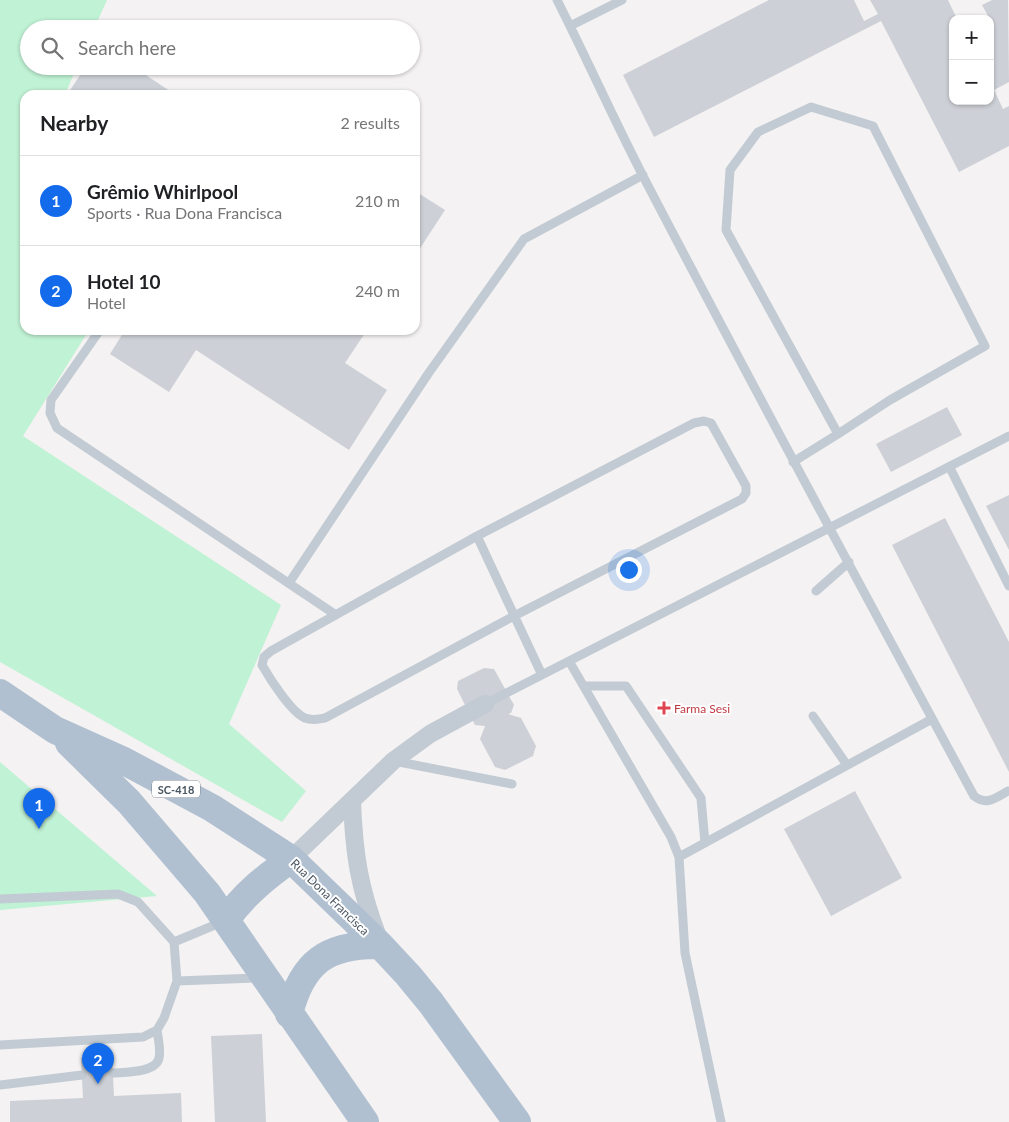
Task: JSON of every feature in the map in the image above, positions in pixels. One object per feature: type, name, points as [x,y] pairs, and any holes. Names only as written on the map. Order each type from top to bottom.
[{"type":"main road","name":"Rua Dona Francisca","points":[[0,693],[55,730],[124,761],[212,808],[291,859],[380,945],[431,1003],[517,1122]]},
{"type":"main road","name":"Rua Dona Francisca","points":[[55,730],[149,824],[226,920],[365,1122]]},
{"type":"main road","points":[[226,920],[238,903],[254,886],[291,859]]},
{"type":"main road","points":[[290,1014],[296,989],[310,968],[330,952],[355,944],[380,945]]},
{"type":"street","points":[[291,859],[393,761],[430,734],[486,704]]},
{"type":"street","points":[[352,801],[354,850],[364,899],[380,945]]},
{"type":"lane","points":[[557,0],[642,175],[793,462],[831,528],[974,796],[981,801],[989,802],[1008,791]]},
{"type":"lane","points":[[570,26],[622,0]]},
{"type":"lane","points":[[793,462],[838,434],[890,400],[985,346],[873,126],[810,107],[758,132],[730,170],[726,230],[838,434]]},
{"type":"lane","points":[[289,583],[428,374],[524,239],[642,175]]},
{"type":"lane","points":[[96,335],[51,400],[50,413],[58,428],[336,615]]},
{"type":"lane","points":[[704,421],[712,423],[746,486],[746,493],[742,499],[514,616],[325,718],[315,720],[304,718],[278,691],[262,665],[264,657],[271,651],[336,615],[477,536],[694,423],[704,421]]},
{"type":"lane","points":[[486,704],[950,468],[1009,436]]},
{"type":"lane","points":[[950,468],[1009,586]]},
{"type":"lane","points":[[477,536],[542,675]]},
{"type":"lane","points":[[816,591],[849,562]]},
{"type":"lane","points":[[569,661],[671,837],[679,857],[684,953],[721,1122]]},
{"type":"lane","points":[[584,686],[626,686],[702,798],[705,843]]},
{"type":"lane","points":[[813,716],[847,765]]},
{"type":"lane","points":[[679,857],[932,718]]},
{"type":"lane","points":[[393,761],[512,784]]},
{"type":"lane","points":[[0,899],[118,894],[138,902],[174,942],[177,981],[158,1030],[159,1058],[155,1065],[148,1069],[113,1073]]},
{"type":"lane","points":[[174,942],[226,920]]},
{"type":"lane","points":[[177,981],[265,978]]},
{"type":"lane","points":[[0,1045],[143,1037],[158,1030]]},
{"type":"lane","points":[[0,1085],[82,1075]]},
{"type":"green space","points":[[0,0],[107,0],[98,20],[20,20],[20,75],[73,75],[67,90],[20,90],[20,335],[86,335],[23,436],[281,605],[229,724],[306,791],[282,822],[0,662]]},
{"type":"green space","points":[[0,762],[157,896],[0,910]]},
{"type":"building","points":[[769,0],[854,0],[864,21],[878,14],[870,0],[948,0],[955,15],[949,15],[949,105],[994,105],[994,90],[1003,109],[1009,106],[1009,146],[959,172],[881,21],[654,137],[623,75]]},
{"type":"building","points":[[992,0],[1008,0],[1009,82],[994,90],[994,15],[987,15],[982,5]]},
{"type":"building","points":[[80,75],[146,75],[168,90],[70,90]]},
{"type":"building","points":[[420,194],[445,210],[420,248]]},
{"type":"building","points":[[122,335],[364,335],[345,363],[387,390],[349,450],[196,350],[169,392],[110,354]]},
{"type":"building","points":[[947,407],[962,435],[891,472],[876,444]]},
{"type":"building","points":[[1009,495],[1009,550],[986,506]]},
{"type":"building","points":[[945,518],[1009,642],[1009,772],[892,545]]},
{"type":"building","points":[[484,668],[494,669],[514,705],[511,713],[508,714],[521,718],[536,746],[533,756],[505,770],[495,767],[480,739],[485,726],[475,725],[457,689],[458,681]]},
{"type":"building","points":[[855,791],[902,878],[831,916],[784,829]]},
{"type":"building","points":[[262,1034],[266,1122],[215,1122],[211,1036]]},
{"type":"building","points":[[112,1057],[114,1096],[181,1093],[182,1122],[10,1122],[10,1101],[83,1098],[81,1058]]},
{"type":"place","name":"Farma Sesi","points":[[664,708]]},
{"type":"place","name":"Grêmio Whirlpool","points":[[39,829]]},
{"type":"place","name":"Hotel 10","points":[[98,1084]]}]
